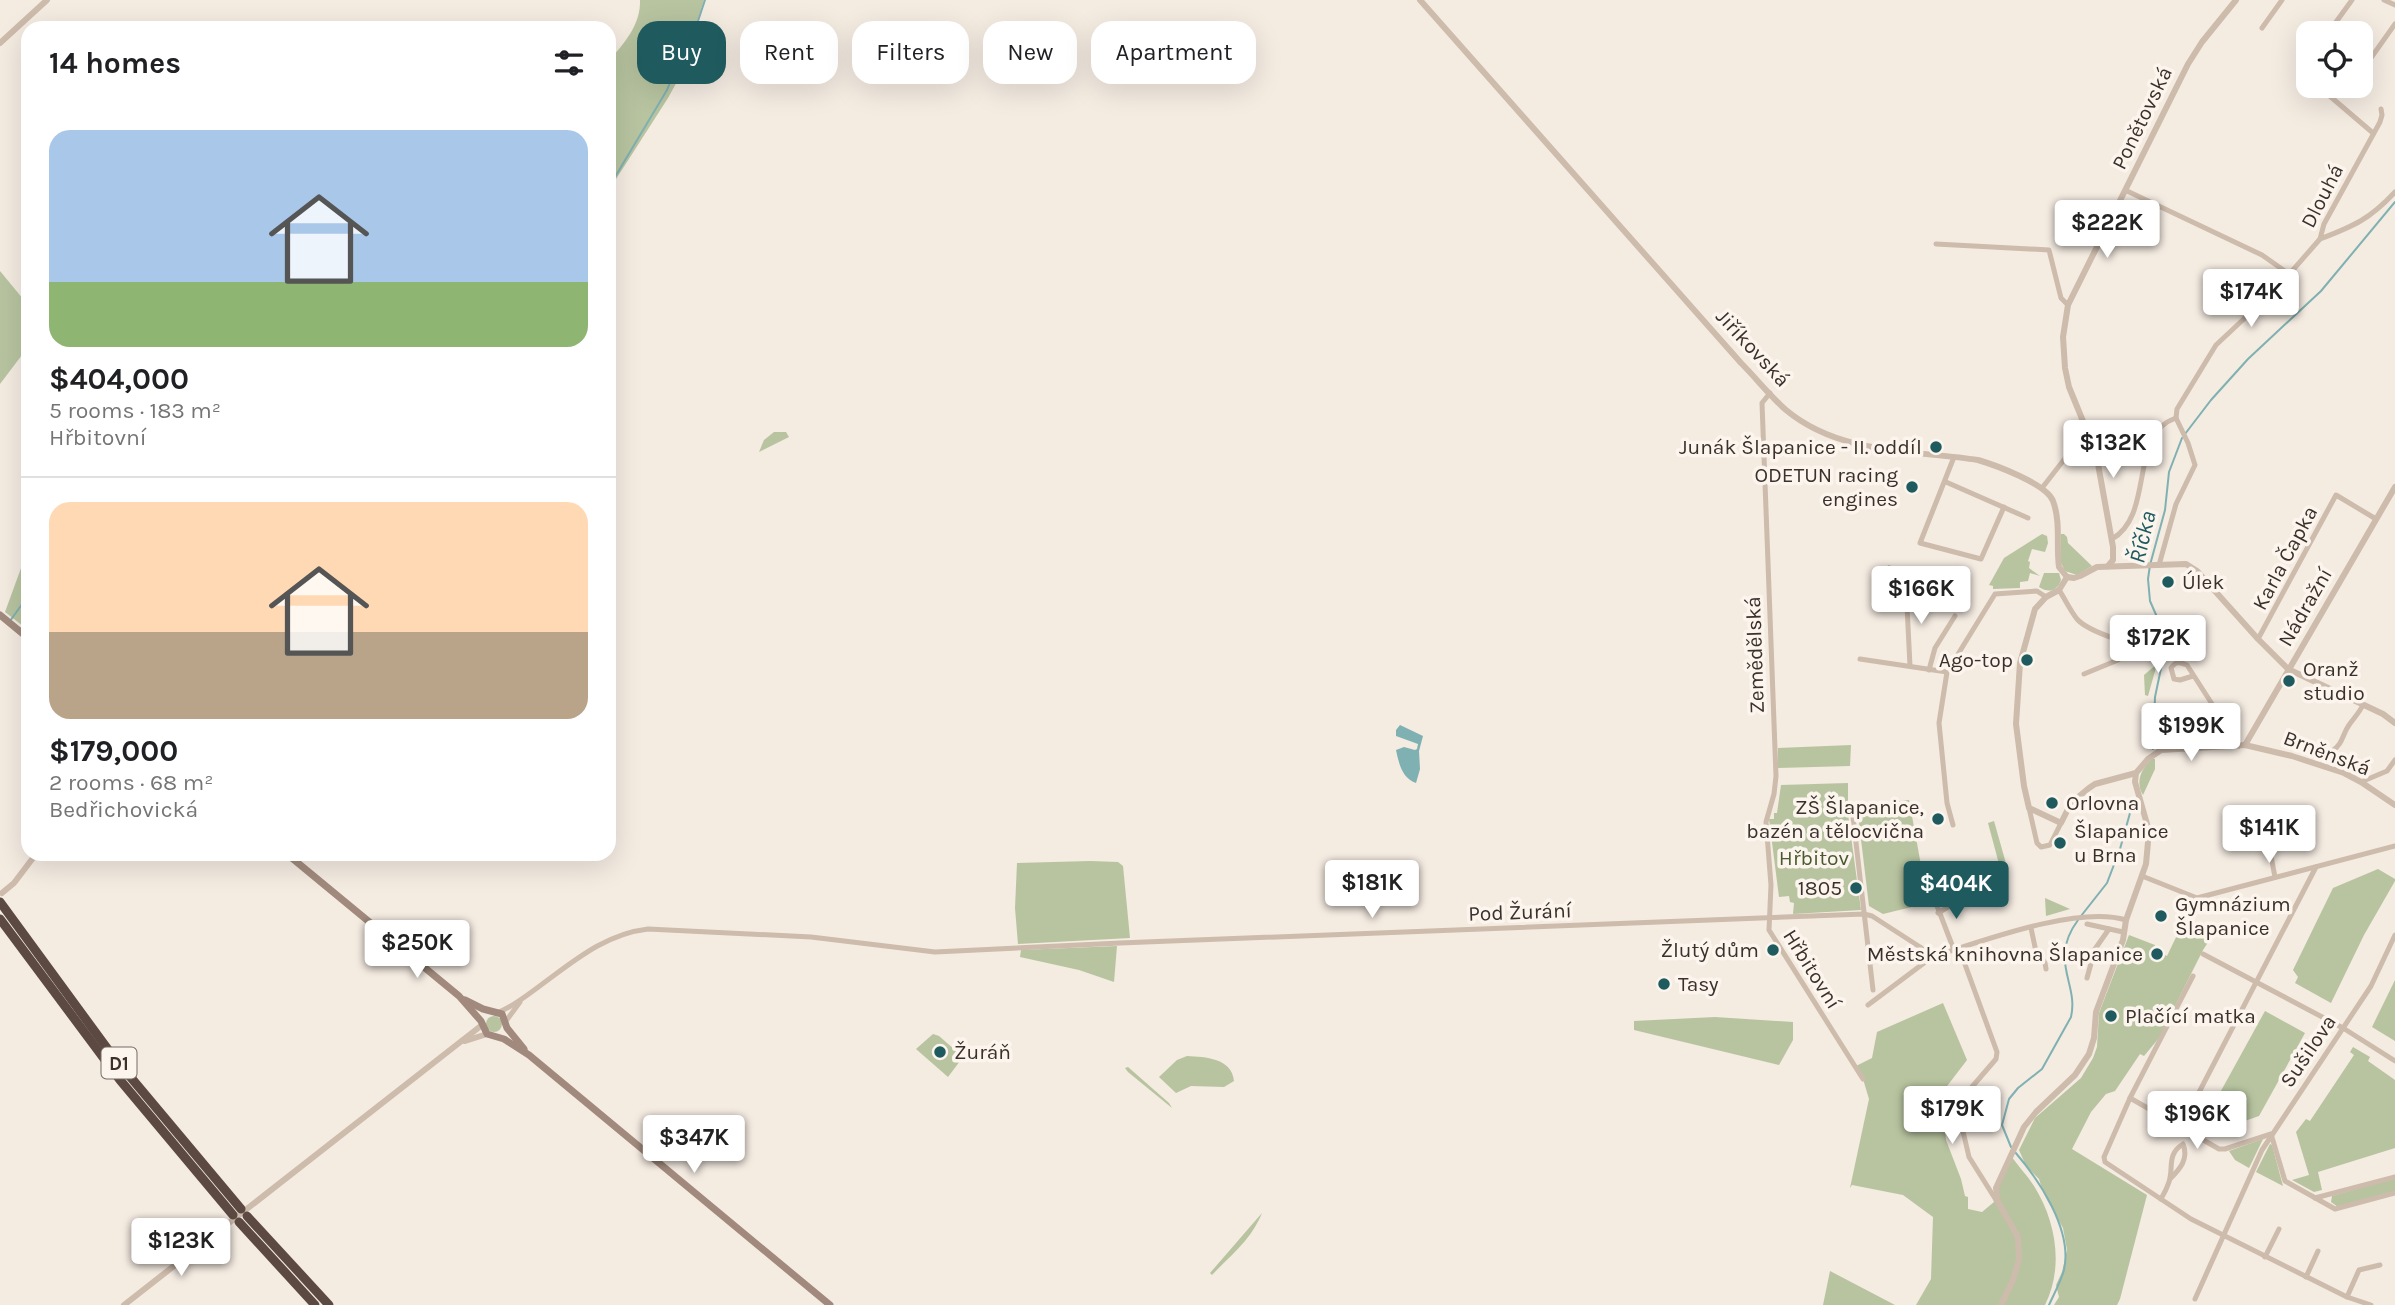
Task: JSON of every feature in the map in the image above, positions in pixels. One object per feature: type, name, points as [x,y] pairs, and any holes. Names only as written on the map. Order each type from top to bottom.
[{"type":"highway","name":"D1","points":[[2,901],[112,1055],[315,1305]]},
{"type":"highway","name":"D1","points":[[0,919],[120,1080],[240,1215],[329,1305]]},
{"type":"main road","points":[[0,615],[21,632]]},
{"type":"main road","points":[[295,861],[459,996],[487,1034],[497,1036],[529,1055],[830,1305]]},
{"type":"main road","points":[[459,996],[495,1012],[529,1055]]},
{"type":"main road","points":[[482,1024],[485,1016],[495,1012]]},
{"type":"main road","points":[[497,1036],[505,1031],[506,1023]]},
{"type":"street","points":[[24,21],[47,0]]},
{"type":"street","name":"Jiříkovská","points":[[1420,0],[1787,410],[1834,439],[1851,444],[1993,464],[2042,488]]},
{"type":"street","name":"Ponětovská","points":[[2112,543],[2096,453],[2069,387],[2065,368],[2063,337],[2068,305],[2192,57],[2236,0]]},
{"type":"street","points":[[2262,27],[2282,0]]},
{"type":"street","points":[[2336,21],[2351,0]]},
{"type":"street","points":[[2384,0],[2395,5]]},
{"type":"street","points":[[0,43],[21,24]]},
{"type":"street","points":[[2373,55],[2395,24]]},
{"type":"street","points":[[2332,98],[2373,133]]},
{"type":"street","name":"Dlouhá","points":[[2176,418],[2178,409],[2216,345],[2289,274],[2320,239],[2324,224],[2382,115],[2381,109]]},
{"type":"street","points":[[2125,190],[2262,255],[2289,274]]},
{"type":"street","points":[[2320,239],[2357,224],[2373,214],[2395,192]]},
{"type":"street","points":[[1936,244],[2049,250],[2062,298],[2068,305]]},
{"type":"street","name":"Zemědělská","points":[[1770,393],[1762,403],[1776,776],[1766,822],[1771,918]]},
{"type":"street","points":[[2106,566],[2113,560],[2112,543],[2124,530],[2134,512],[2145,461],[2154,435],[2165,422],[2176,418],[2195,465],[2176,504],[2157,566]]},
{"type":"street","points":[[2087,430],[2042,488],[2053,499],[2059,567],[2067,577],[2074,578],[2090,569],[2106,566],[2186,564],[2197,571],[2288,669],[2383,714],[2395,723]]},
{"type":"street","points":[[1954,457],[1920,543],[1981,559],[2004,507]]},
{"type":"street","points":[[1946,482],[2028,518]]},
{"type":"street","name":"Nádražní","points":[[2242,745],[2376,519],[2392,501],[2395,487]]},
{"type":"street","name":"Karla Čapka","points":[[2258,639],[2336,495],[2376,519]]},
{"type":"street","points":[[2112,543],[2119,559],[2132,566]]},
{"type":"street","points":[[1998,1202],[1996,1188],[2024,1127],[2036,1112],[2076,1075],[2089,1054],[2094,1038],[2096,1012],[2123,940],[2126,920],[2146,864],[2149,831],[2135,782],[2136,774],[2095,784],[2089,788],[2071,803],[2050,845],[2041,847],[2037,843],[2024,786],[2016,710],[2020,663],[2038,604],[2059,590],[2067,577]]},
{"type":"street","points":[[1906,586],[1910,666]]},
{"type":"street","points":[[2059,590],[2084,625],[2134,646],[2158,651]]},
{"type":"street","points":[[1954,825],[1947,803],[1939,723],[1948,672],[1995,594],[2037,591],[2046,597]]},
{"type":"street","points":[[1929,670],[1936,648],[1955,616]]},
{"type":"street","points":[[2084,674],[2118,660],[2134,646]]},
{"type":"street","points":[[1860,659],[1948,672]]},
{"type":"street","points":[[2193,676],[2242,745]]},
{"type":"street","points":[[2332,751],[2343,740],[2349,724],[2357,717],[2363,705]]},
{"type":"street","name":"Brněnská","points":[[2136,774],[2148,759],[2161,750],[2242,745],[2292,756],[2361,782],[2395,805]]},
{"type":"street","points":[[2361,782],[2387,771],[2395,760]]},
{"type":"street","name":"Hřbitovní","points":[[1852,808],[1873,990]]},
{"type":"street","points":[[2029,808],[2061,822]]},
{"type":"street","points":[[2268,841],[2275,877]]},
{"type":"street","points":[[2142,876],[2197,898],[2395,846]]},
{"type":"street","points":[[2,901],[31,861]]},
{"type":"street","points":[[2181,1127],[2316,867]]},
{"type":"street","points":[[1938,913],[1971,893],[1968,875]]},
{"type":"street","points":[[1934,898],[1997,1052],[1996,1059],[1965,1095],[1962,1111],[1963,1136],[1976,1169],[2018,1237],[2020,1259],[2001,1305]]},
{"type":"street","points":[[1864,914],[1872,916],[1932,957]]},
{"type":"street","name":"Hřbitovní","points":[[1863,1079],[1769,930],[1771,918],[1864,914]]},
{"type":"street","name":"Hřbitovní","points":[[1868,1005],[1932,957],[1994,936],[2076,918],[2118,917],[2126,920]]},
{"type":"street","name":"Pod Žurání","points":[[522,1000],[606,940],[648,929],[811,937],[935,952],[1771,918]]},
{"type":"street","points":[[2087,925],[2123,932]]},
{"type":"street","points":[[2031,928],[2035,947],[2046,969]]},
{"type":"street","points":[[2087,978],[2095,949],[2109,929]]},
{"type":"street","name":"Sušilova","points":[[2194,1299],[2262,1150],[2371,986],[2395,935]]},
{"type":"street","points":[[2203,954],[2343,1028],[2395,1061]]},
{"type":"street","points":[[2193,976],[2130,1098],[2104,1157],[2105,1162],[2222,1235],[2350,1298],[2371,1305]]},
{"type":"street","points":[[495,1012],[522,1000]]},
{"type":"street","points":[[506,1023],[522,1000]]},
{"type":"street","points":[[124,1305],[463,1042],[482,1024]]},
{"type":"street","points":[[463,1042],[487,1034]]},
{"type":"street","points":[[2130,1098],[2219,1149],[2271,1134],[2285,1181],[2335,1209],[2395,1193]]},
{"type":"street","points":[[2170,1179],[2171,1158],[2190,1132]]},
{"type":"street","points":[[2161,1199],[2170,1179],[2184,1162],[2183,1144]]},
{"type":"street","points":[[2315,1198],[2395,1177]]},
{"type":"street","points":[[2265,1257],[2279,1229]]},
{"type":"street","points":[[2306,1277],[2318,1251]]},
{"type":"street","points":[[2350,1298],[2359,1270],[2380,1265]]},
{"type":"green space","points":[[640,0],[704,0],[697,21],[637,21],[637,84],[676,84],[616,179],[616,52],[638,18]]},
{"type":"green space","points":[[0,271],[21,296],[21,356],[0,384]]},
{"type":"green space","points":[[774,432],[786,432],[789,437],[759,452],[764,440]]},
{"type":"green space","points":[[2042,534],[2047,536],[2045,552],[2032,549],[2028,561],[2029,568],[2040,576],[2030,573],[2028,581],[2020,582],[2020,588],[1993,589],[1993,586],[1989,585],[2004,558]]},
{"type":"green space","points":[[2061,534],[2067,537],[2068,543],[2092,566],[2077,575],[2065,571],[2061,563]]},
{"type":"green space","points":[[1888,565],[1965,585],[1959,593],[1967,595],[1962,609],[1948,607],[1947,599],[1942,606],[1924,602],[1925,593],[1922,587],[1902,582],[1902,598],[1880,596]]},
{"type":"green space","points":[[21,568],[21,625],[5,612]]},
{"type":"green space","points":[[2044,573],[2059,573],[2061,580],[2055,589],[2049,591],[2039,587]]},
{"type":"green space","points":[[2157,664],[2148,696],[2145,695],[2144,675]]},
{"type":"green space","points":[[1851,745],[1850,766],[1778,768],[1778,748]]},
{"type":"green space","points":[[2152,759],[2155,759],[2155,769],[2143,795],[2139,785],[2140,776]]},
{"type":"green space","name":"Hřbitov","points":[[1848,783],[1848,814],[1861,910],[1793,914],[1794,903],[1790,902],[1789,896],[1779,897],[1769,819],[1774,819],[1774,813],[1777,813],[1781,785]]},
{"type":"green space","points":[[1909,800],[1928,903],[1883,914],[1869,906],[1857,806]]},
{"type":"green space","points":[[1994,821],[2007,867],[1999,864],[1988,823]]},
{"type":"green space","points":[[1118,862],[1123,866],[1130,938],[1018,944],[1015,908],[1017,863]]},
{"type":"green space","points":[[2378,869],[2395,881],[2364,935],[2331,1003],[2295,983],[2298,977],[2293,970],[2333,888]]},
{"type":"green space","points":[[2045,898],[2070,909],[2046,916]]},
{"type":"green space","points":[[2189,921],[2212,936],[2159,1038],[2144,1056],[2140,1054],[2115,1091],[2106,1094],[2091,1112],[2072,1149],[2147,1195],[2120,1299],[2117,1305],[2054,1305],[2059,1297],[2056,1285],[2067,1250],[2063,1228],[2043,1192],[2039,1179],[2026,1166],[2019,1150],[2035,1118],[2081,1078],[2093,1058],[2097,1047],[2099,1013],[2129,935],[2155,945],[2153,950],[2167,956],[2179,931],[2182,933]]},
{"type":"green space","points":[[1117,946],[1114,982],[1079,970],[1020,957],[1021,950]]},
{"type":"green space","points":[[2395,980],[2395,1041],[2372,1027]]},
{"type":"green space","points":[[1943,1003],[1967,1060],[1941,1094],[1946,1140],[1965,1196],[1968,1197],[1968,1209],[1982,1212],[1994,1202],[1991,1191],[1997,1200],[1996,1188],[2011,1156],[2042,1200],[2052,1229],[2056,1260],[2051,1290],[2045,1305],[1916,1305],[1931,1279],[1933,1217],[1903,1195],[1852,1185],[1850,1188],[1869,1099],[1856,1066],[1872,1058],[1877,1032]]},
{"type":"green space","points":[[2265,1011],[2305,1033],[2259,1116],[2222,1129],[2193,1113],[2198,1103],[2211,1109]]},
{"type":"green space","points":[[491,1016],[497,1016],[502,1024],[500,1030],[491,1032],[486,1027],[486,1021]]},
{"type":"green space","points":[[1715,1017],[1793,1022],[1793,1040],[1779,1065],[1634,1030],[1634,1021]]},
{"type":"green space","points":[[933,1034],[963,1057],[948,1077],[916,1049]]},
{"type":"green space","points":[[2353,1047],[2370,1057],[2368,1061],[2395,1080],[2395,1148],[2318,1172],[2322,1190],[2314,1192],[2292,1180],[2309,1175],[2296,1132],[2306,1119],[2310,1121],[2354,1055],[2350,1052]]},
{"type":"green space","points":[[1187,1056],[1209,1058],[1223,1063],[1232,1073],[1234,1081],[1224,1087],[1191,1086],[1176,1093],[1159,1077],[1177,1060]]},
{"type":"green space","points":[[1128,1067],[1172,1108],[1128,1072],[1125,1068]]},
{"type":"green space","points":[[2263,1139],[2249,1168],[2235,1160],[2229,1151]]},
{"type":"green space","points":[[2270,1144],[2272,1145],[2283,1186],[2256,1172]]},
{"type":"green space","points":[[2395,1178],[2395,1192],[2338,1207],[2331,1202],[2332,1196]]},
{"type":"green space","points":[[1262,1213],[1247,1239],[1212,1275],[1210,1273]]},
{"type":"green space","points":[[1830,1271],[1895,1305],[1823,1305]]},
{"type":"water","points":[[1400,725],[1423,736],[1416,783],[1404,774],[1396,750],[1404,747],[1415,750],[1418,744],[1396,736]]},
{"type":"waterway","points":[[616,175],[667,90],[676,68],[687,54],[705,0]]},
{"type":"waterway","name":"Říčka","points":[[2185,434],[2248,359],[2321,291],[2395,202]]},
{"type":"waterway","name":"Říčka","points":[[2153,749],[2155,697],[2167,640],[2150,601],[2148,579],[2165,510],[2169,472],[2182,438]]},
{"type":"waterway","points":[[10,621],[21,606]]},
{"type":"waterway","name":"Říčka","points":[[2081,916],[2107,883],[2130,813]]},
{"type":"waterway","name":"Říčka","points":[[2011,1147],[2002,1125],[2009,1099],[2042,1069],[2071,1017],[2065,948],[2078,920]]},
{"type":"waterway","name":"Říčka","points":[[2015,1152],[2052,1206],[2064,1239],[2064,1270],[2049,1305]]},
{"type":"place","name":"Junák Šlapanice - II. oddíl","points":[[1936,447]]},
{"type":"place","name":"ODETUN racing engines","points":[[1912,487]]},
{"type":"place","name":"Úlek","points":[[2168,582]]},
{"type":"place","name":"Ago-top","points":[[2027,660]]},
{"type":"place","name":"Oranž studio","points":[[2289,681]]},
{"type":"place","name":"Orlovna","points":[[2052,803]]},
{"type":"place","name":"ZŠ Šlapanice, bazén a tělocvična","points":[[1938,819]]},
{"type":"place","name":"Šlapanice u Brna","points":[[2060,843]]},
{"type":"place","name":"1805","points":[[1856,888]]},
{"type":"place","name":"Gymnázium Šlapanice","points":[[2161,916]]},
{"type":"place","name":"Žlutý dům","points":[[1773,950]]},
{"type":"place","name":"Městská knihovna Šlapanice","points":[[2157,954]]},
{"type":"place","name":"Tasy","points":[[1664,984]]},
{"type":"place","name":"Plačící matka","points":[[2111,1016]]},
{"type":"place","name":"Žuráň","points":[[940,1052]]}]
